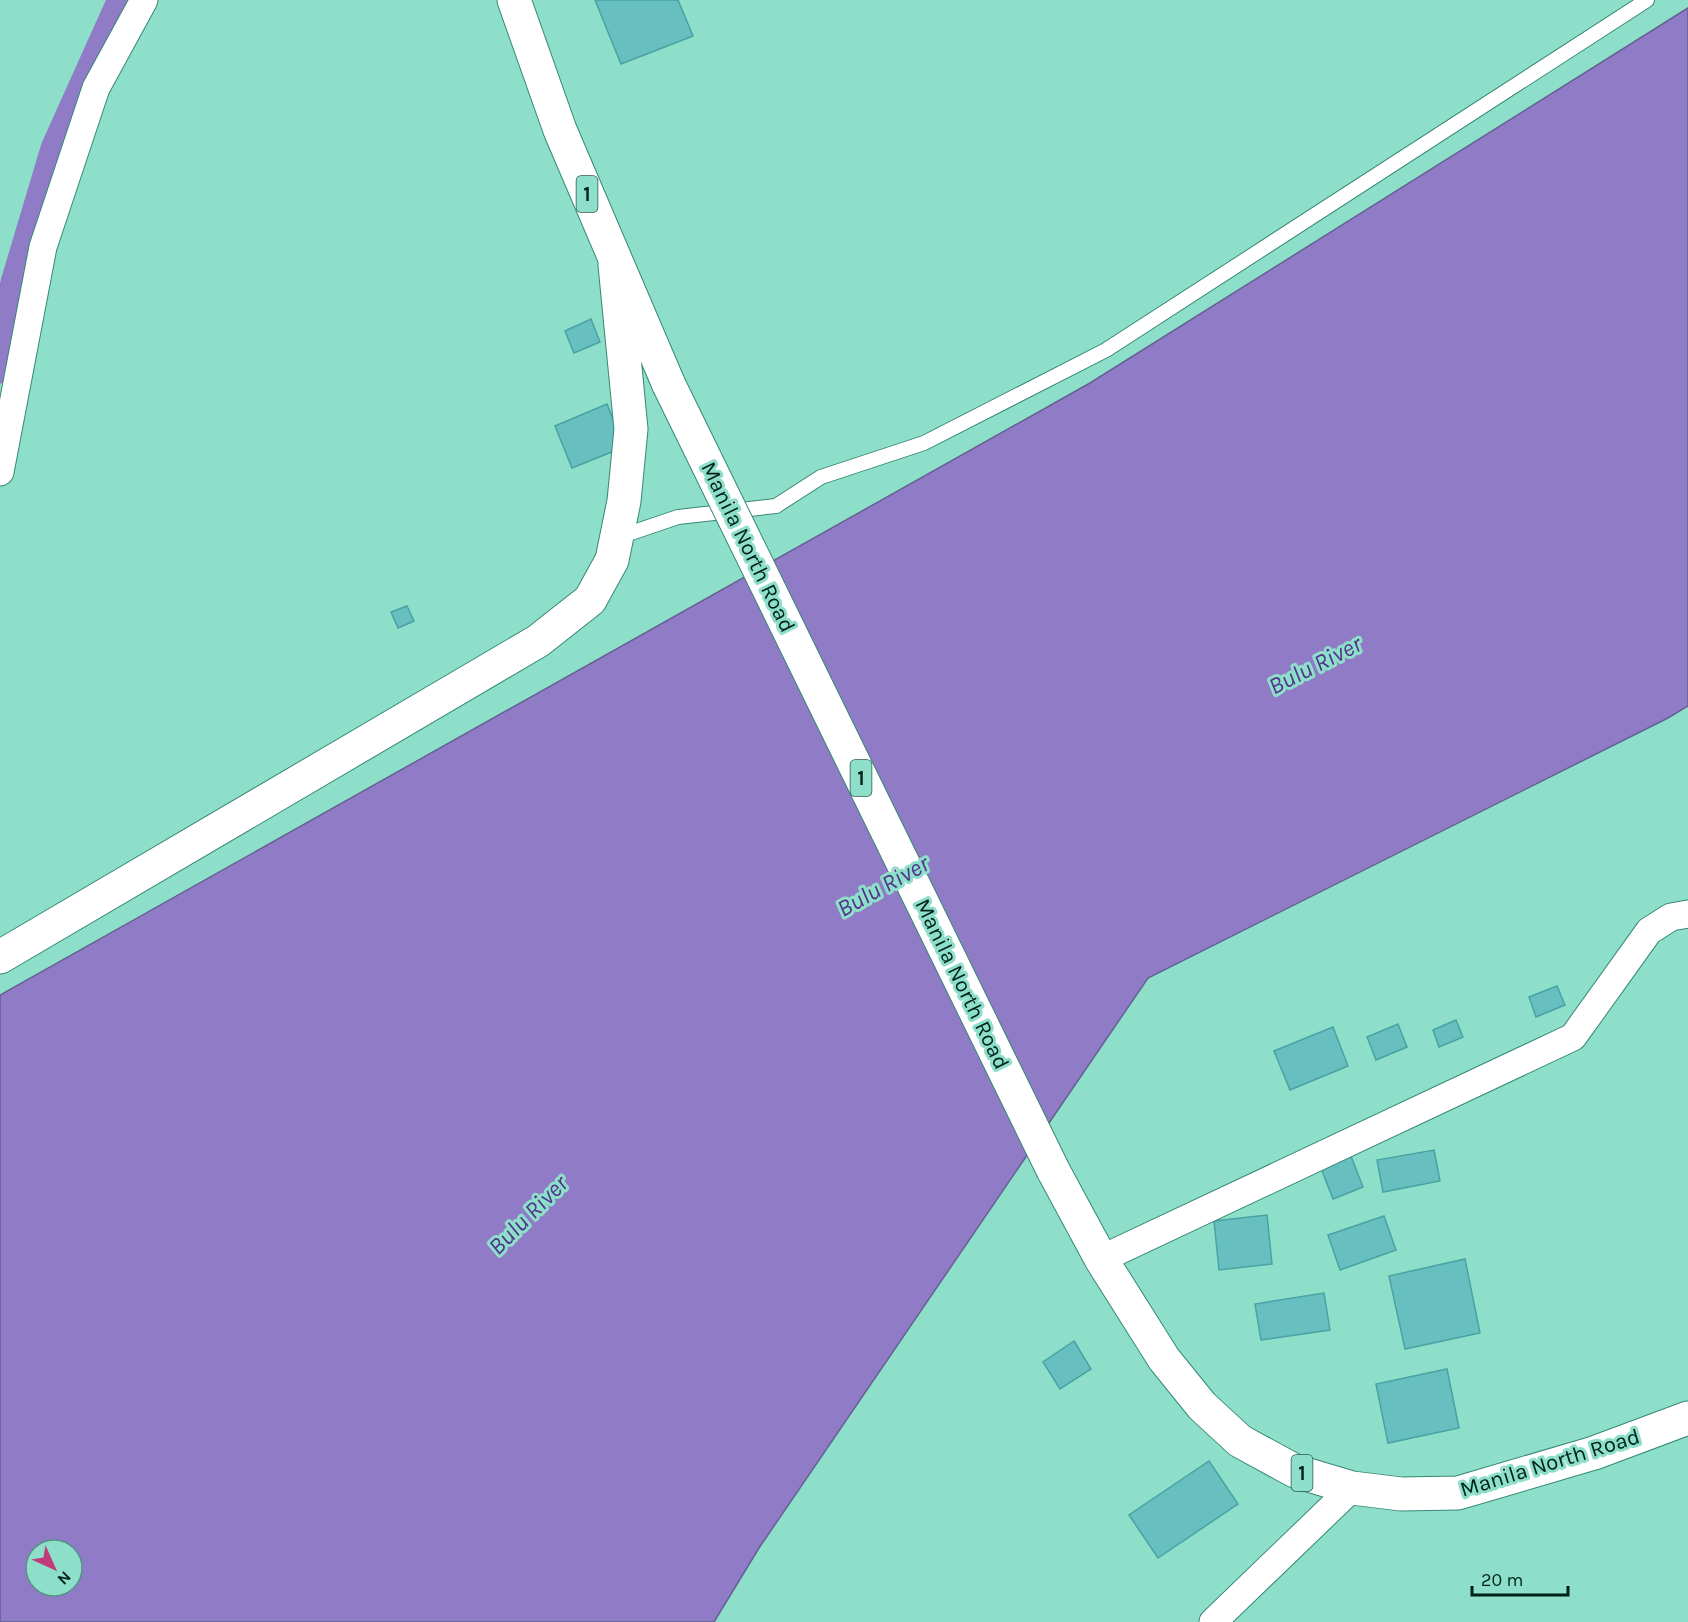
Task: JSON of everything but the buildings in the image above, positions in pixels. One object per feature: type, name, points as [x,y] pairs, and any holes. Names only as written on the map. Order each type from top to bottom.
[{"type":"main road","name":"Manila North Road","points":[[514,0],[560,130],[669,385],[1053,1170],[1101,1259],[1164,1359],[1202,1406],[1240,1441],[1294,1471],[1352,1488],[1401,1494],[1458,1493],[1594,1453],[1688,1418]]},
{"type":"main road","points":[[0,957],[538,641],[590,600],[612,560],[624,501],[631,429],[614,254]]},
{"type":"street","points":[[0,472],[43,247],[96,88],[144,0]]},
{"type":"street","points":[[1101,1259],[1573,1037],[1649,931],[1671,917],[1688,914]]},
{"type":"street","points":[[1213,1622],[1352,1488]]},
{"type":"lane","points":[[616,538],[678,517],[776,506],[821,477],[924,443],[1106,350],[1647,0]]},
{"type":"water","name":"Bulu River","points":[[1688,8],[1688,706],[1148,978],[759,1548],[714,1622],[0,1622],[0,995],[1090,383]]},
{"type":"waterway","points":[[0,367],[17,283],[57,149],[124,0]]}]
